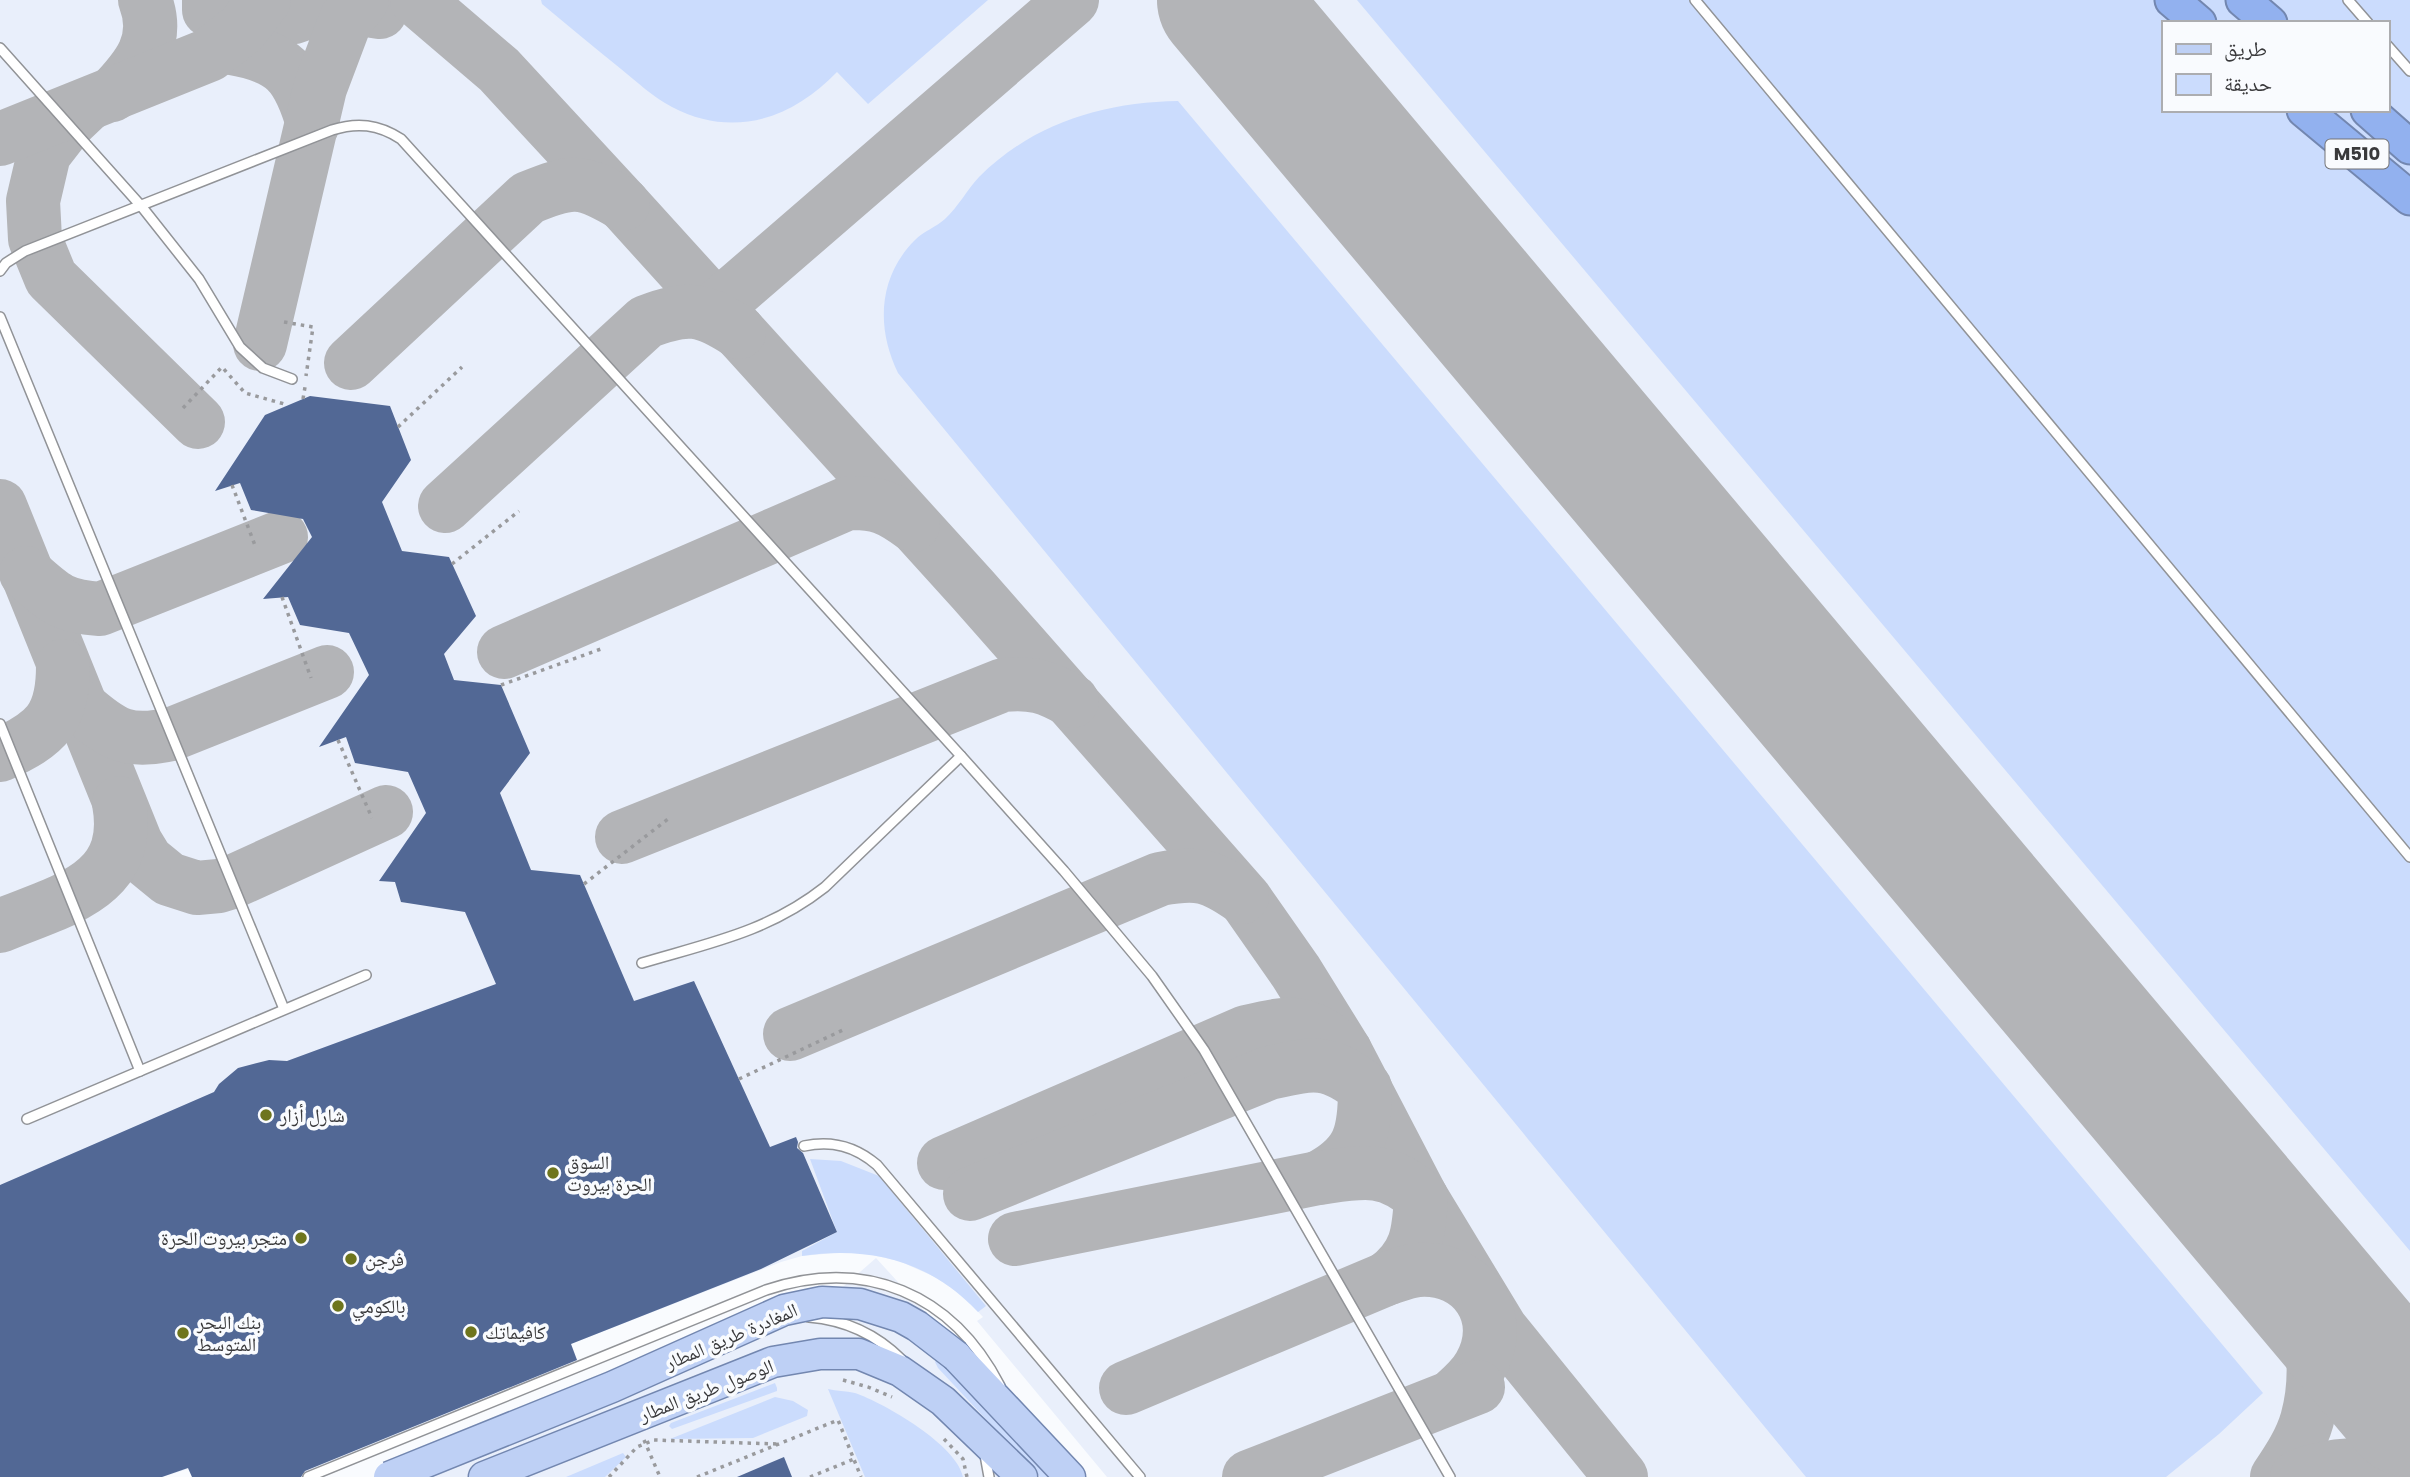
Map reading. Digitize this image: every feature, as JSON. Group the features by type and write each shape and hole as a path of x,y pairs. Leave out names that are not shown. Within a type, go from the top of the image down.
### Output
{"highway":[{"path":"2172,0 2198,21"},
{"path":"2243,0 2268,21"},
{"name":"M510","path":"2307,112 2410,198"},
{"name":"M510","path":"2370,112 2410,147"}],"main road":[{"name":"المغادرة طريق المطار","path":"389,1477 612,1387 784,1310 822,1302 860,1304 901,1317 961,1345 1013,1416 1070,1477"},
{"name":"الوصول طريق المطار","path":"484,1477 773,1362 820,1354 859,1354 900,1371 943,1401 1022,1477"}],"lane":[{"path":"1695,0 2410,857"},
{"path":"2348,0 2366,21"},
{"path":"2389,47 2410,71"},
{"path":"0,48 142,206 199,279 240,347 263,368 292,379"},
{"path":"0,271 15,256 346,125 375,126 401,139 961,756 1123,940 1191,1031 1450,1477"},
{"path":"0,317 284,1009"},
{"path":"0,724 140,1071"},
{"path":"642,962 761,927 805,903 961,756"},
{"path":"27,1119 366,975"},
{"path":"804,1146 830,1143 843,1146 856,1150 877,1165 1140,1477"},
{"path":"308,1477 789,1282 836,1277 878,1282 899,1289 927,1303 961,1345"},
{"path":"382,1477 774,1320 792,1317 831,1319 864,1331 892,1350 943,1401"},
{"path":"975,1430 986,1457 989,1477"}],"path":[{"path":"284,322 313,327 303,398"},
{"path":"183,408 222,367 245,393 288,405"},
{"path":"398,427 462,367"},
{"path":"232,485 256,548"},
{"path":"452,564 519,511"},
{"path":"282,597 311,678"},
{"path":"501,685 601,649"},
{"path":"338,740 372,818"},
{"path":"584,884 668,819"},
{"path":"739,1079 845,1029"},
{"path":"835,1379 868,1387 899,1402"},
{"path":"697,1477 838,1420 861,1477"},
{"path":"936,1431 962,1460 967,1477"},
{"path":"609,1477 637,1447 654,1440 779,1444"},
{"path":"649,1451 660,1477"},
{"path":"810,1477 854,1459"}],"shaded area":[{"path":"0,0 1716,0 2410,825 2410,1477 1107,1477 977,1321 983,1317 963,1296 935,1277 899,1261 845,1252 802,1256 781,1262 571,1344 581,1370 323,1477 192,1477 188,1469 162,1477 0,1477"},
{"path":"876,1258 1076,1477 422,1477 812,1314"}],"green space":[{"path":"541,0 988,0 868,104 837,72 801,102 781,112 760,119 717,122 695,117 665,103 542,4"},
{"path":"1357,0 2410,0 2410,1251"},
{"path":"1178,101 2263,1393 2219,1434 2166,1477 1806,1477 898,373 886,338 884,321 884,304 894,270 915,240 945,219 979,177 1022,142 1071,119 1123,106"},
{"path":"810,1159 841,1161 879,1176 986,1306 978,1312 940,1280 898,1261 851,1253 802,1256 802,1251 837,1232"},
{"path":"937,1358 1050,1477 1040,1477 938,1368 935,1362"},
{"path":"775,1383 777,1391 672,1429 669,1426 671,1423"},
{"path":"828,1389 868,1398 918,1427 948,1452 963,1477 865,1477"},
{"path":"775,1397 793,1401 808,1410 807,1416 753,1438 670,1439"},
{"path":"623,1453 626,1457 605,1477 566,1477"}],"building":[{"path":"310,396 390,406 411,460 382,502 402,551 449,557 476,616 444,654 454,680 501,685 530,753 500,793 531,870 580,875 634,1001 694,981 770,1147 796,1137 797,1148 803,1153 837,1232 761,1269 571,1344 577,1360 305,1471 301,1477 192,1477 188,1468 162,1477 0,1477 0,1185 214,1092 219,1084 238,1068 269,1060 287,1061 496,984 465,912 401,902 395,882 379,881 426,813 408,772 355,763 346,737 319,747 369,675 349,633 300,625 288,597 263,599 312,537 303,519 251,510 240,483 215,491 265,415"},
{"path":"784,1457 792,1477 737,1477"}],"taxiway":[{"path":"112,95 130,75 144,53 150,28 145,0"},
{"path":"209,0 209,10 250,21 294,17 320,8 354,8 380,12"},
{"path":"0,139 209,55 242,29 264,0"},
{"path":"260,344 320,88 346,19 362,0"},
{"path":"417,0 499,70 623,204 973,590 1245,899 1296,972 1345,1051 1421,1197 1501,1329 1621,1477"},
{"path":"717,307 1072,0"},
{"path":"231,48 264,56 286,70 301,92 313,124"},
{"path":"87,105 68,123 44,154 33,201 35,239 51,278 198,422"},
{"path":"351,363 528,198 566,185 576,185 597,190 623,204"},
{"path":"445,506 646,322 673,313 694,312 715,318 739,332"},
{"path":"504,652 848,503 883,507 913,525"},
{"path":"0,506 136,843 147,861 169,879 197,888 232,882 386,812"},
{"path":"26,573 44,589 67,603 100,609 281,537"},
{"path":"0,755 29,740 49,722 60,699 63,666"},
{"path":"81,707 122,735 157,737 172,734 327,672"},
{"path":"622,837 1003,685 1023,684 1039,687 1072,701"},
{"path":"0,926 68,898 104,872 115,854 121,831 119,803"},
{"path":"790,1034 1160,879 1203,877 1242,897"},
{"path":"944,1163 1246,1032 1298,1025 1319,1033 1345,1051"},
{"path":"970,1194 1269,1073 1309,1066 1330,1068 1365,1088 1364,1118 1357,1142 1343,1161 1318,1178"},
{"path":"1015,1239 1318,1178 1372,1173 1396,1180 1421,1197 1414,1243 1404,1262 1386,1279"},
{"path":"2265,1237 2290,1272 2300,1293 2310,1329 2314,1366 2307,1420 2294,1450 2277,1477"},
{"path":"1126,1388 1386,1279 1418,1270 1438,1271 1455,1276 1480,1298 1487,1313 1490,1330 1488,1348 1478,1370 1455,1394"},
{"path":"1249,1477 1478,1387"},
{"path":"2297,1477 2324,1468 2353,1465 2410,1471"}],"runway":[{"path":"1225,0 2410,1409"}],"place":[{"name":"شارل أزار","path":"266,1115"},
{"name":"السوق الحرة بيروت","path":"553,1173"},
{"name":"متجر بيروت الحرة","path":"301,1238"},
{"name":"فرجن","path":"351,1259"},
{"name":"بالكومي","path":"338,1306"},
{"name":"كافيماتك","path":"471,1332"},
{"name":"بنك البحر المتوسط","path":"183,1333"}]}
